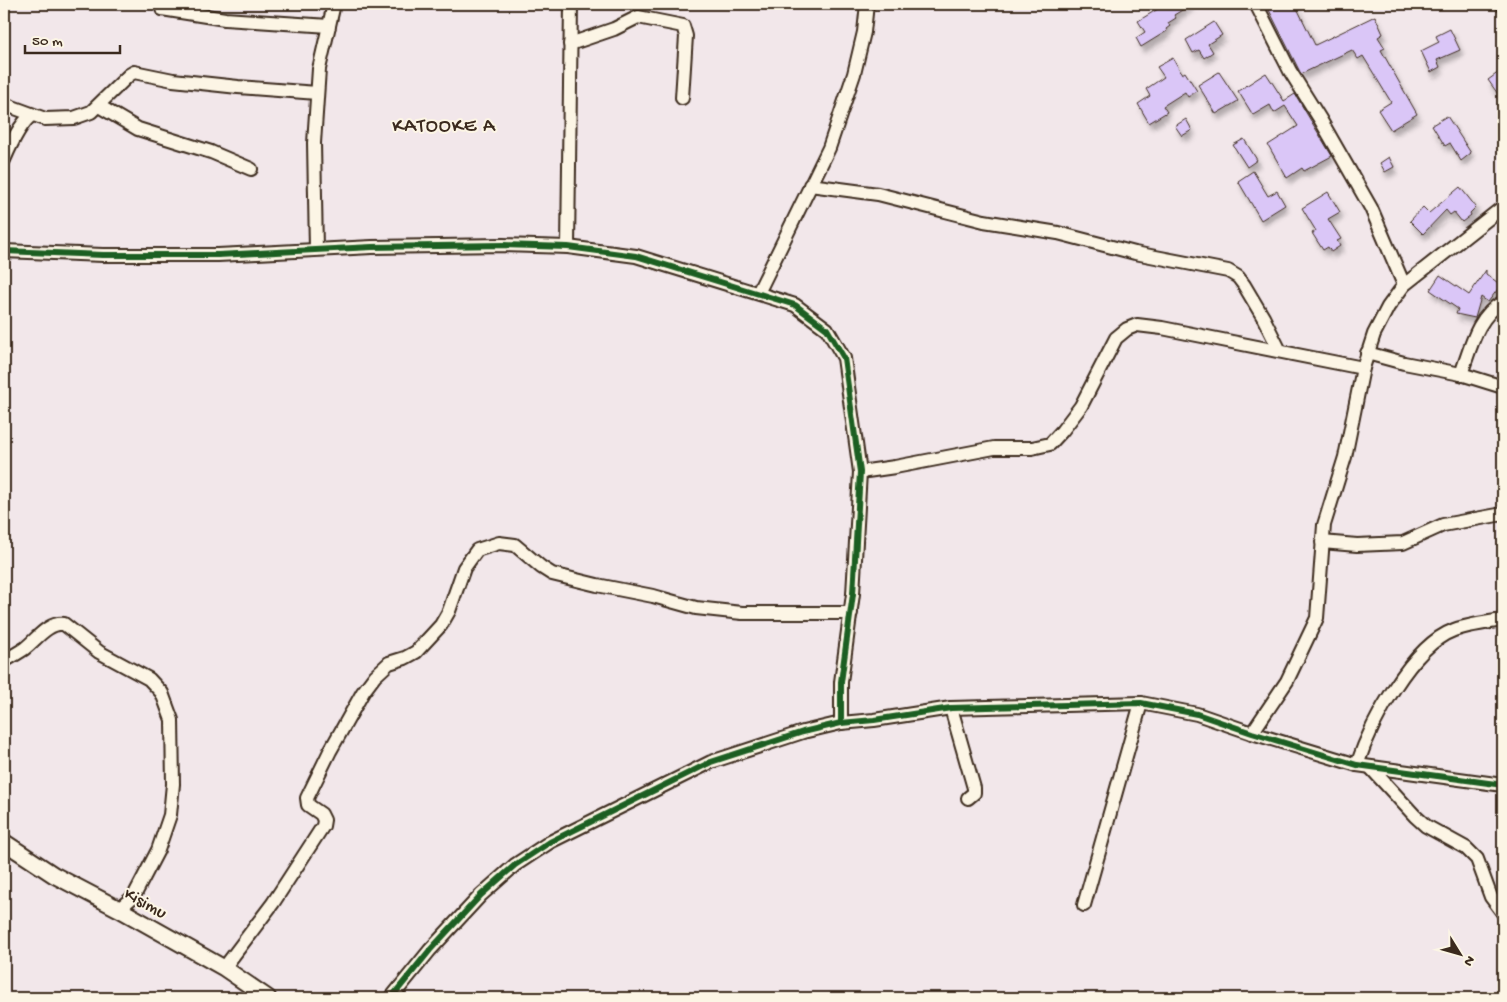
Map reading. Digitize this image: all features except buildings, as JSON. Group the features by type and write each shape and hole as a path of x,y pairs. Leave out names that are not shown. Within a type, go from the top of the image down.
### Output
{"street":[{"path":"316,249 314,142 317,94 319,69 334,4"},
{"path":"568,247 571,4"},
{"path":"758,293 829,148 854,74 864,32 866,4"},
{"path":"1256,4 1290,71 1371,208 1404,285"},
{"path":"162,9 225,19 329,26"},
{"path":"570,44 614,29 638,17 683,26 686,36 682,98"},
{"path":"4,104 45,119 74,118 91,112 99,106 134,72 173,80 317,94"},
{"path":"99,106 138,129 211,152 251,169"},
{"path":"4,160 11,143 27,119 32,115"},
{"path":"810,185 878,194 984,221 1058,233 1135,253 1228,271 1238,277 1244,285 1280,351"},
{"path":"1252,733 1287,681 1317,618 1322,542 1326,516 1345,457 1363,368 1374,334 1388,307 1404,285 1502,210"},
{"path":"4,251 103,255 218,255 316,249 503,245 568,247 636,256 795,305 827,329 844,358 860,472 851,613 841,682 842,723"},
{"path":"1462,374 1479,326 1488,314 1503,302"},
{"path":"860,472 994,448 1032,448 1050,444 1081,406 1116,338 1127,329 1137,325 1363,368"},
{"path":"1367,353 1404,363 1462,374 1503,387"},
{"path":"1322,542 1357,545 1403,544 1443,525 1503,514"},
{"path":"224,968 273,903 323,826 324,820 321,814 308,805 306,798 363,692 375,676 389,664 416,652 441,625 449,611 464,568 477,550 499,543 515,545 552,574 653,596 696,608 742,613 851,613"},
{"path":"1357,765 1362,750 1395,687 1423,651 1454,630 1503,620"},
{"path":"4,661 23,650 48,628 58,623 64,624 99,652 149,679 162,693 172,720 173,784 170,815 158,850 134,896 119,909"},
{"path":"1084,905 1141,703"},
{"path":"391,998 430,950 481,895 515,865 550,842 711,762 803,732 842,723 952,708 1141,703 1197,714 1357,765 1503,785"},
{"path":"952,708 974,788 974,793 968,798"},
{"path":"1370,767 1426,826 1466,848 1477,860 1491,896 1503,913"},
{"name":"Kisimu","path":"4,842 54,875 224,968 268,998"}],"cycle path":[{"path":"4,251 103,255 218,255 372,247 503,245 568,247 636,256 795,305 827,329 844,358 860,472 853,594 841,682 841,723"},
{"path":"391,998 430,950 481,895 515,865 550,842 711,762 803,732 841,723 951,708 1141,703 1197,714 1357,765 1503,785"}],"district":[{"name":"KATOOKE A","path":"444,124"}]}
